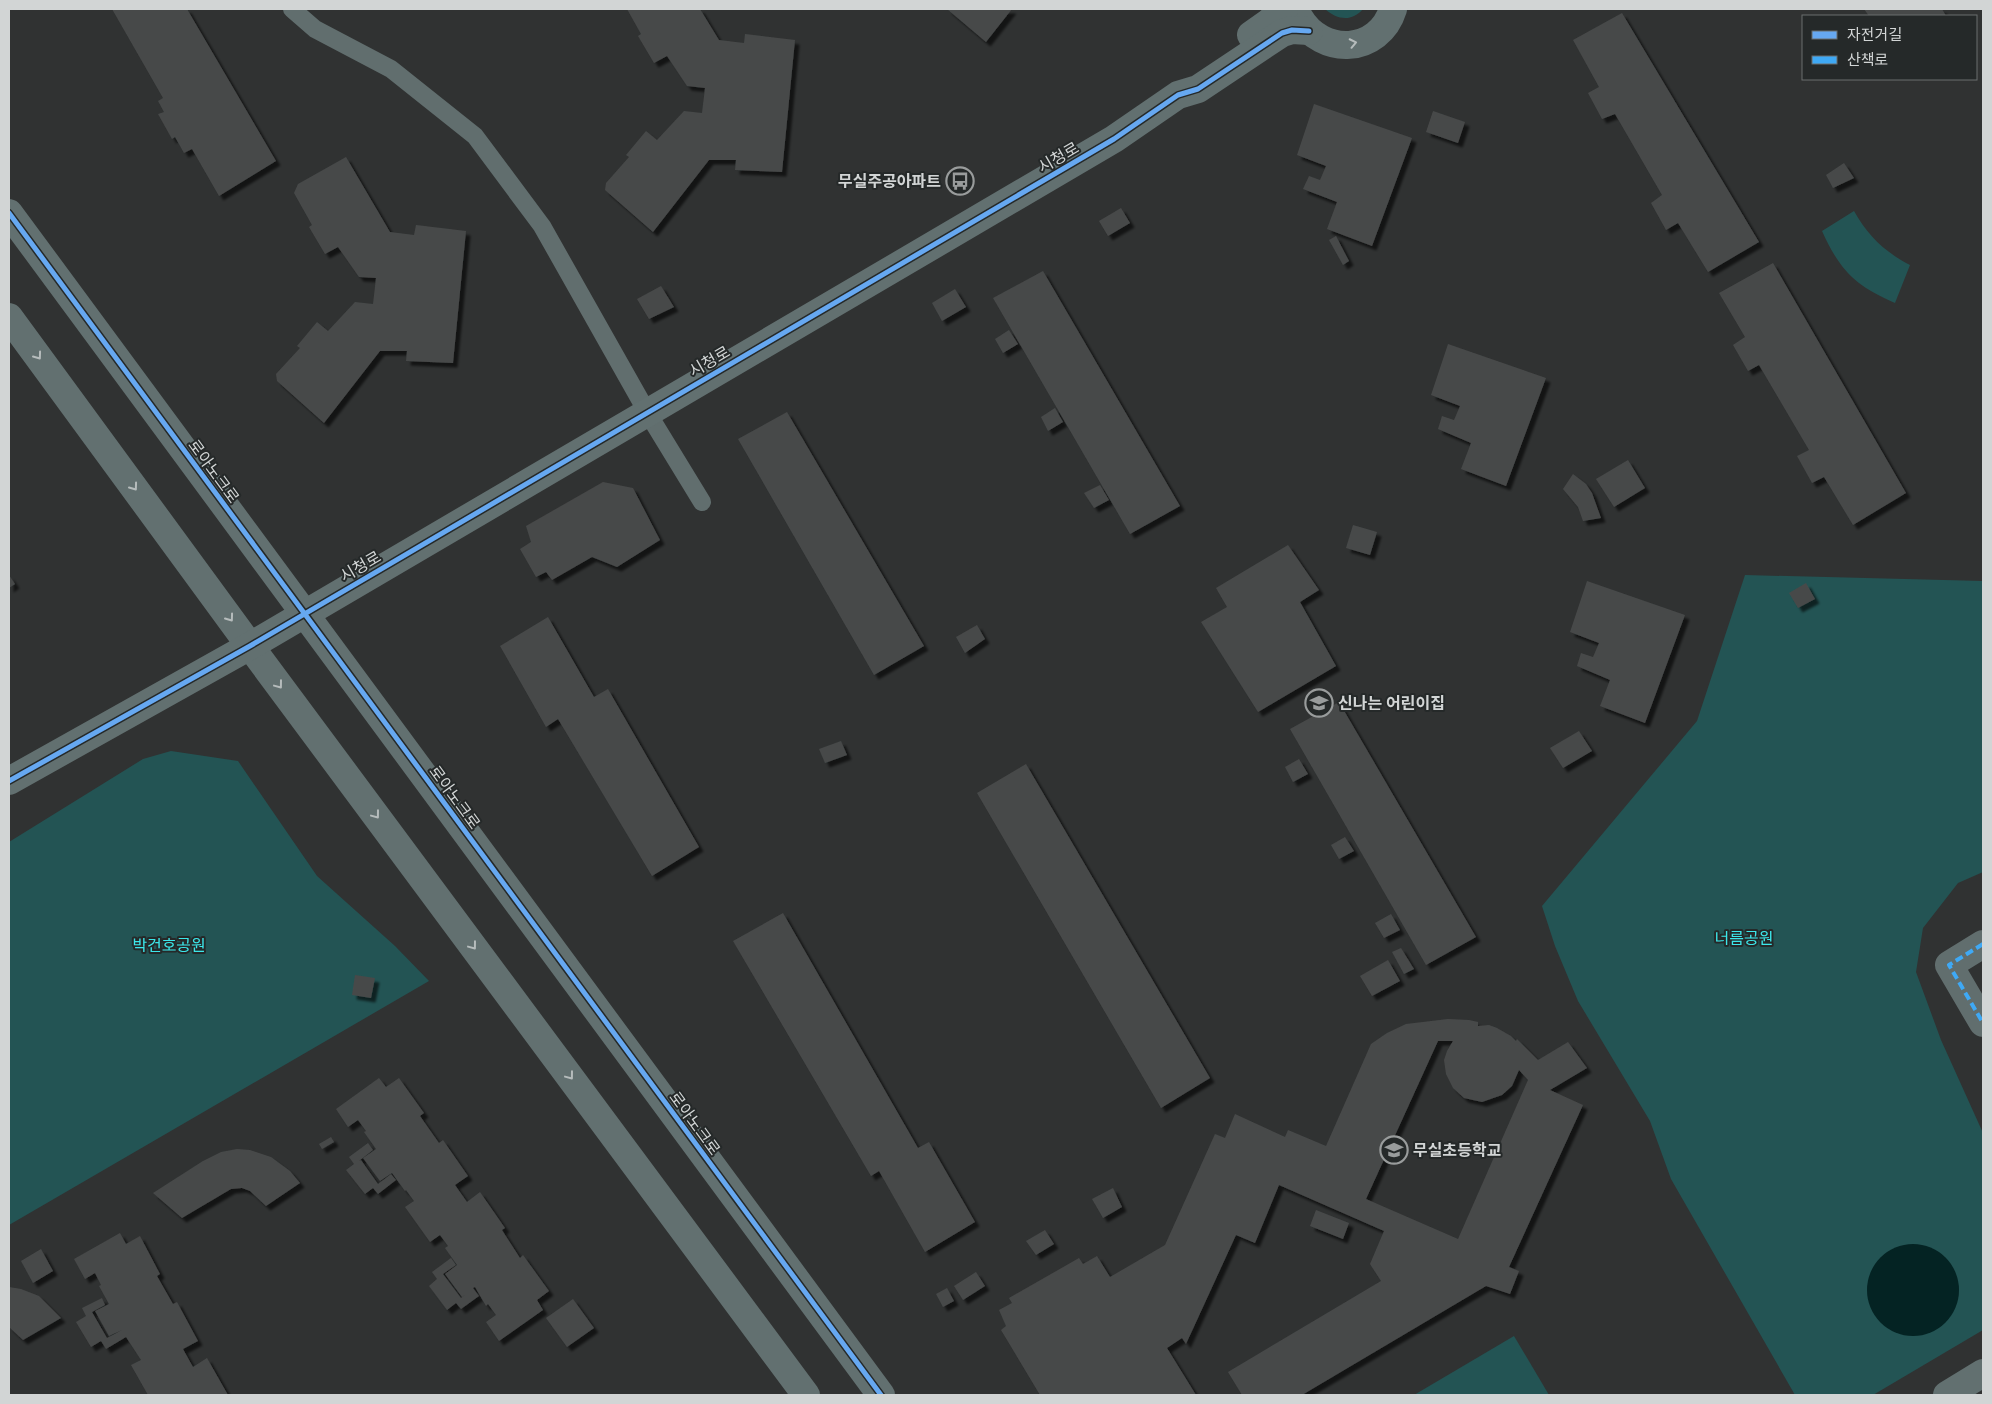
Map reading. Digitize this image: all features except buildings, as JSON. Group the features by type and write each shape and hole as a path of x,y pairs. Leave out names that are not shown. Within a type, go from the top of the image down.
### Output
{"street":[{"path":"1178,95 1190,76 1268,23 1284,9"},
{"path":"1178,95 1198,89 1282,33 1292,30 1302,20 1320,40 1334,45 1347,45 1365,41 1379,31 1390,18 1393,9"},
{"name":"시청로","path":"250,646 1114,139 1178,95"},
{"name":"로아노크로","path":"9,213 881,1395"},
{"path":"9,317 250,646 806,1395"},
{"path":"9,781 250,646"},
{"path":"1983,944 1949,965 1983,1023"},
{"path":"1947,1395 1983,1373"}],"lane":[{"path":"292,9 315,29 391,69 475,136 542,226 647,412 702,502"}],"green space":[{"path":"1325,9 1363,9 1354,16 1344,18 1334,15"},
{"path":"1854,211 1871,236 1893,255 1910,265 1895,303 1881,297 1851,276 1836,257 1822,231"},
{"name":"너름공원","path":"1745,575 1983,581 1983,872 1958,883 1923,928 1916,972 1941,1040 1983,1133 1983,1330 1873,1395 1795,1395 1671,1179 1650,1121 1578,1001 1555,946 1542,906 1697,721"},
{"name":"박건호공원","path":"171,751 238,761 317,876 395,946 429,981 9,1225 9,842 143,759"},
{"path":"1514,1336 1549,1395 1414,1395"}],"shaded area":[{"path":"1904,1244 1922,1244 1939,1251 1952,1264 1959,1281 1959,1299 1952,1316 1939,1329 1922,1336 1904,1336 1887,1329 1874,1316 1867,1299 1867,1281 1874,1264 1887,1251"}],"marked path":[{"path":"1983,944 1949,965 1983,1023"}],"cycle path":[{"path":"9,781 250,646 1114,139 1178,95 1198,89 1282,33 1292,30 1309,31"},
{"path":"9,213 881,1395"}],"place":[{"name":"무실주공아파트","path":"960,181"},
{"name":"신나는 어린이집","path":"1319,703"},
{"name":"무실초등학교","path":"1394,1150"}]}
